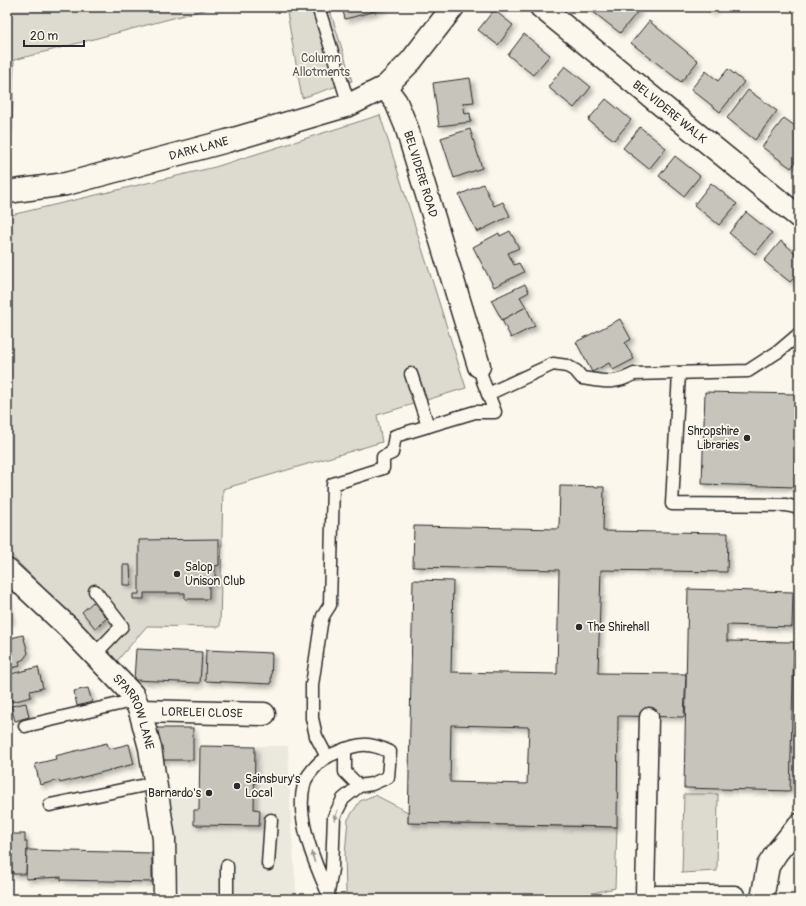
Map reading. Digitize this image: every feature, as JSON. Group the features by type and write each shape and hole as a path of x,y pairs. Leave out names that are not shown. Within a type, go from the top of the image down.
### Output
{"street":[{"path":"385,87 411,61 453,7"},
{"name":"BELVIDERE WALK","path":"541,7 799,217"},
{"name":"DARK LANE","path":"7,192 66,184 227,141 349,105 385,87"},
{"name":"BELVIDERE ROAD","path":"385,87 396,102 406,126 479,366"},
{"name":"SPARROW LANE","path":"7,570 69,628 134,695 150,748 164,839 165,899"},
{"name":"LORELEI CLOSE","path":"138,706 264,714"},
{"path":"649,717 646,895 738,897"},
{"path":"762,899 768,866 777,852 799,825"}],"lane":[{"path":"318,7 349,105"},
{"path":"488,394 553,364 567,366 576,371 582,378 612,382 624,380 634,374 748,371 779,351 799,334"},
{"path":"327,757 316,736 312,718 312,685 321,624 330,605 332,484 383,468 383,456 392,454 395,436 475,412 495,412 479,366"},
{"path":"679,373 672,504 786,506 799,508"},
{"path":"410,374 428,426"},
{"path":"95,591 122,626 95,654"},
{"path":"25,726 138,706"},
{"path":"367,744 381,748 390,752 388,777 372,784 359,786 343,798 334,817 332,869 328,896 314,862 306,831 302,807 304,784 316,765 327,757 345,749 367,744"},
{"path":"345,749 345,772 359,786"},
{"path":"50,805 155,783"},
{"path":"268,864 271,820"},
{"path":"227,866 227,899"}],"shaded area":[{"path":"200,746 288,746 291,826 297,899 182,899 168,841 163,790 199,790"}],"green space":[{"path":"7,7 215,7 14,60 12,133 7,134"},
{"name":"Column Allotments","path":"286,7 329,7 352,81 302,98"},
{"path":"380,115 466,388 377,415 382,442 223,489 220,627 147,626 116,662 7,551 7,216 215,167"},
{"path":"684,794 718,794 717,871 682,873"},
{"path":"375,795 408,812 408,823 617,827 615,888 589,894 545,898 353,899 346,893 345,854 348,819 360,801"}],"building":[{"path":"342,7 383,7 383,9 345,19"},
{"path":"587,7 635,7 639,10 620,33"},
{"path":"709,7 715,8 710,12 707,9"},
{"path":"494,10 513,25 498,45 478,30"},
{"path":"649,21 698,61 681,82 631,43"},
{"path":"524,34 550,55 533,75 508,55"},
{"path":"565,66 591,87 574,108 548,87"},
{"path":"728,69 744,82 720,112 691,89 706,71 718,81"},
{"path":"470,78 474,102 463,103 465,114 470,113 471,122 439,126 433,83"},
{"path":"748,90 777,111 755,140 727,118"},
{"path":"606,99 631,120 614,140 588,120"},
{"path":"784,118 799,129 799,158 791,168 762,147"},
{"path":"640,127 666,148 649,169 623,148"},
{"path":"470,129 482,168 454,178 441,138"},
{"path":"675,156 700,176 684,196 659,176"},
{"path":"711,183 737,204 719,225 694,205"},
{"path":"483,184 494,206 503,202 510,216 477,232 459,195"},
{"path":"746,212 772,233 755,254 729,233"},
{"path":"510,231 519,248 508,253 514,265 519,263 524,272 494,287 473,247 499,233 500,236"},
{"path":"781,241 799,256 799,272 790,282 764,261"},
{"path":"525,284 529,292 520,297 526,307 502,320 491,300"},
{"path":"526,307 535,326 511,338 502,320"},
{"path":"620,319 631,339 625,343 634,359 613,370 609,363 592,372 576,342"},
{"path":"705,392 797,394 795,487 702,484"},
{"name":"The Shirehall","path":"560,486 604,487 603,531 728,533 727,572 601,570 598,673 686,674 684,717 618,716 617,827 408,823 413,580 453,581 451,672 557,674 559,570 413,567 414,526 559,529","holes":["451,725 529,727 527,784 450,782"]},
{"name":"Salop Unison Club","path":"219,539 219,565 215,566 215,583 209,583 209,599 185,599 185,593 144,593 144,599 133,599 133,594 139,594 139,540"},
{"path":"123,565 130,565 131,585 123,585"},
{"path":"688,589 793,592 792,627 727,625 727,641 794,642 790,791 684,788"},
{"path":"7,598 11,621 7,622"},
{"path":"93,602 107,618 95,628 82,612"},
{"path":"23,635 28,653 23,660 19,661 20,666 7,669 7,639"},
{"path":"136,649 202,652 200,683 134,680"},
{"path":"206,650 272,653 271,684 205,681"},
{"path":"38,667 43,688 30,691 31,697 12,702 11,697 7,698 7,675"},
{"path":"88,688 92,702 77,706 74,691"},
{"path":"26,703 29,717 15,721 11,706"},
{"path":"156,728 193,728 193,760 156,760"},
{"path":"107,743 109,749 129,744 134,764 60,783 59,780 40,785 35,764 56,759 55,756"},
{"path":"200,746 255,747 254,809 260,810 259,826 194,825 194,810 199,810"},
{"path":"7,834 25,834 25,842 27,842 26,874 13,874 13,872 7,872"},
{"path":"27,850 152,853 152,882 61,880 61,877 26,879"}],"place":[{"name":"Shropshire Libraries","path":"747,438"},
{"name":"Salop Unison Club","path":"177,574"},
{"name":"The Shirehall","path":"579,627"},
{"name":"Sainsbury's Local","path":"237,786"},
{"name":"Barnardo's","path":"209,793"}]}
